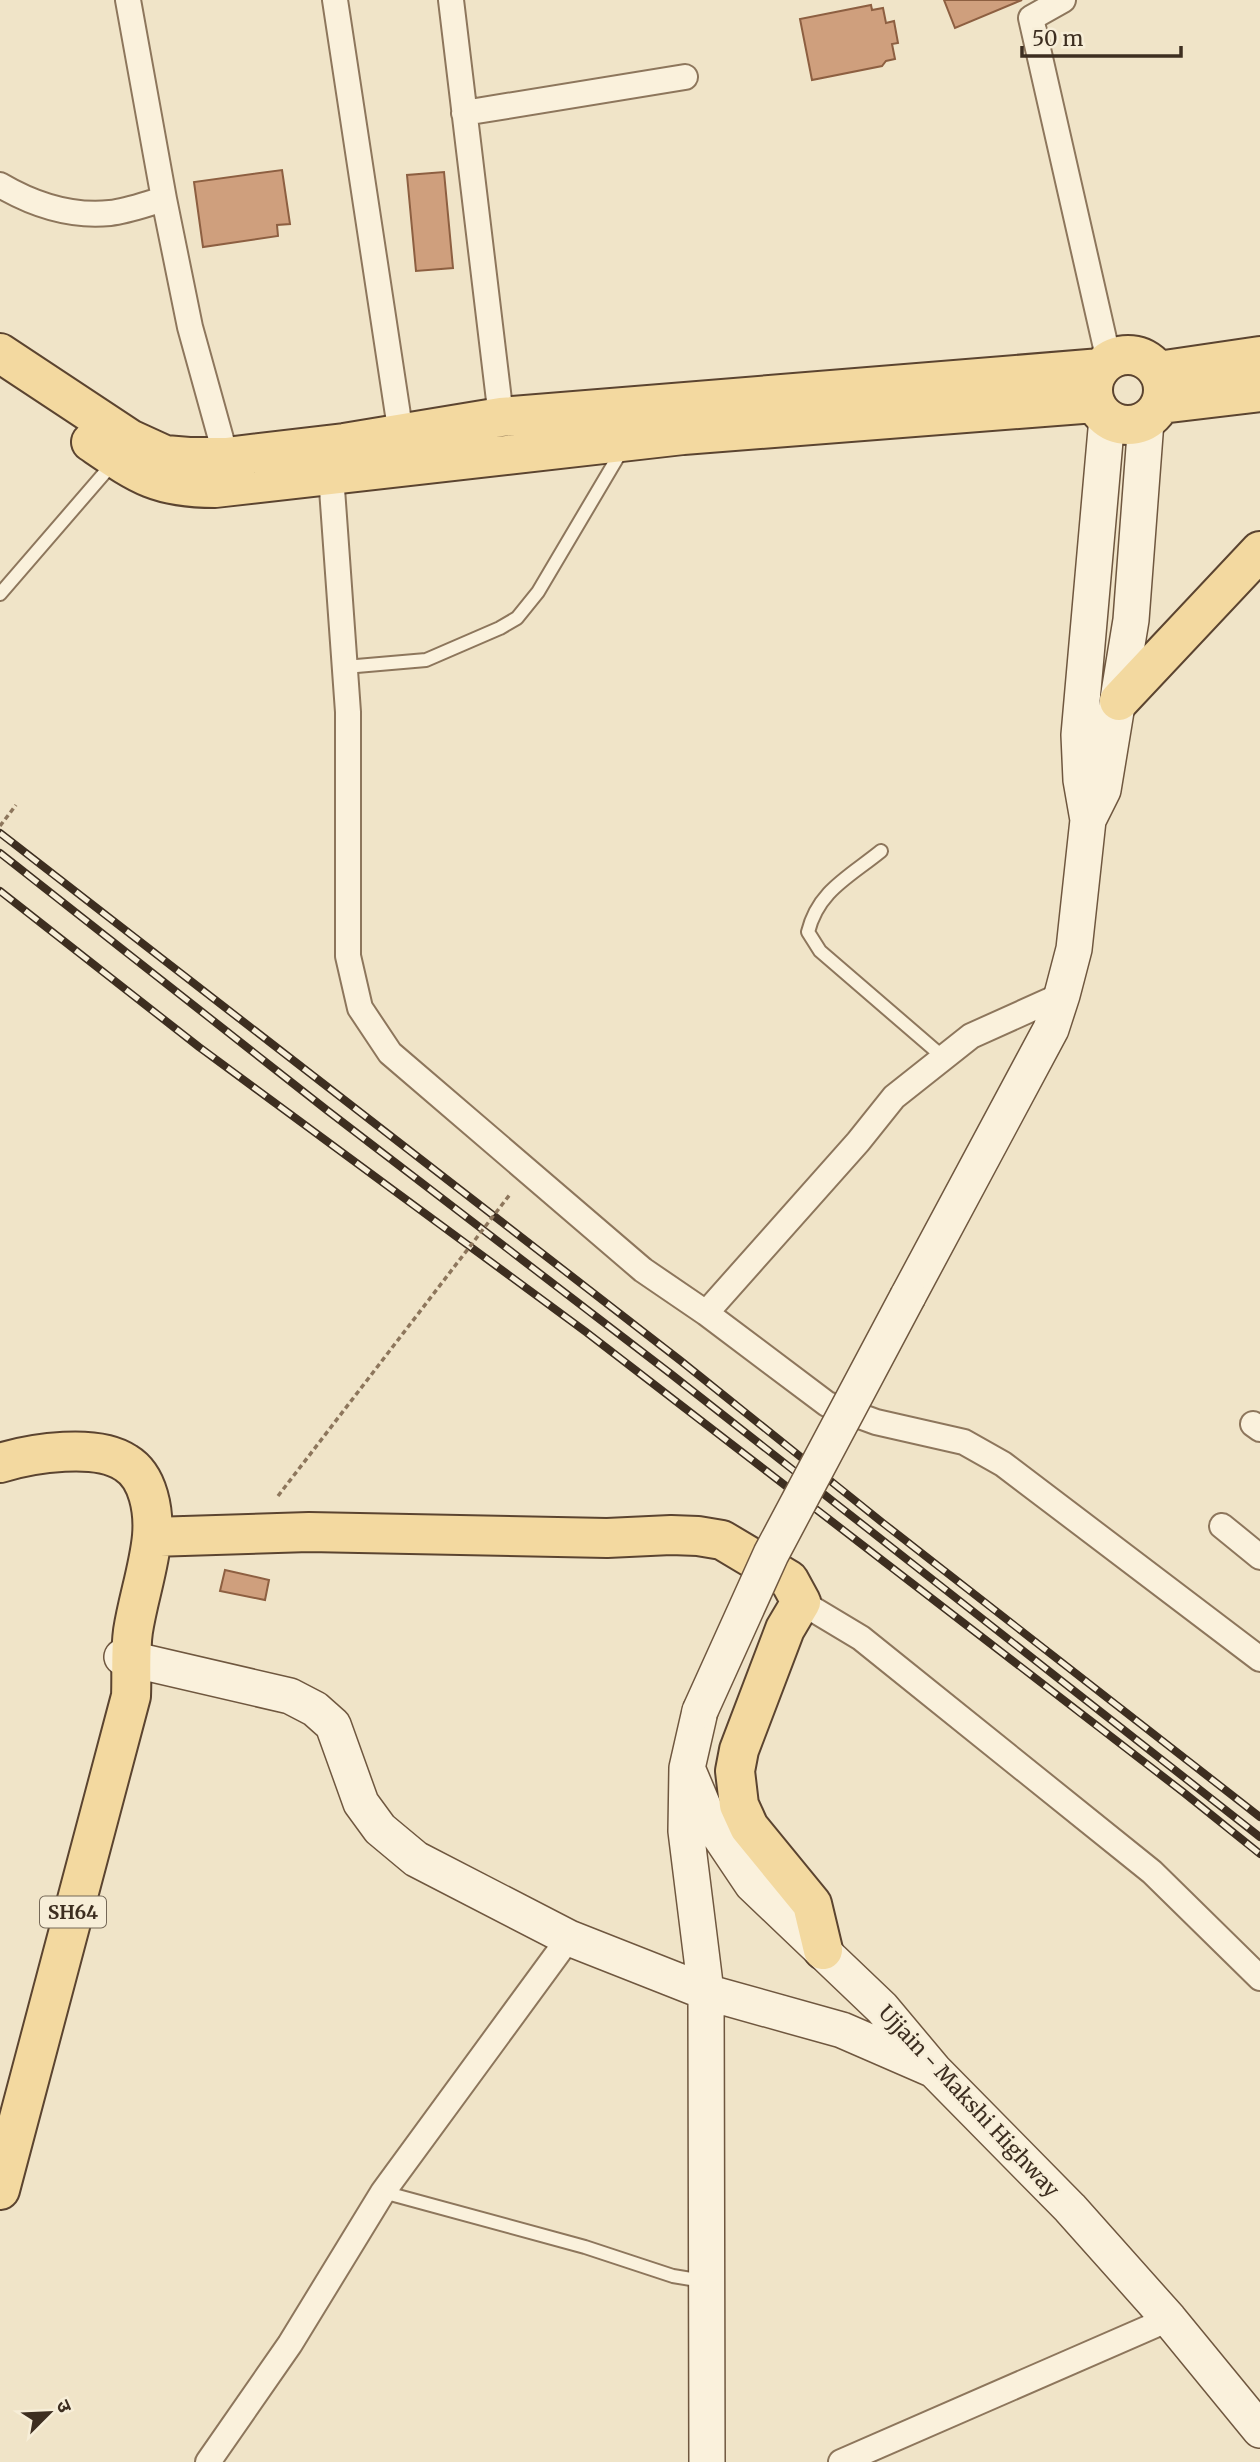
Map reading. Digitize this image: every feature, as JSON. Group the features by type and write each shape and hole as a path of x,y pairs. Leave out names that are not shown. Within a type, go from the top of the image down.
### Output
{"main road":[{"path":"0,353 123,449 150,480 191,488 215,488 331,475 501,417 1103,387"},
{"path":"707,2462 706,1992 686,1831 687,1768 700,1711 771,1554 1051,1028 1062,995 1074,949 1088,820 1081,780 1079,734 1103,387 1119,356 1141,357 1155,399 1131,620 1103,790 1088,820"},
{"path":"1103,387 1122,425 1135,425 1155,399 1260,356"},
{"path":"0,383 123,449 165,455 226,457 627,441 1103,387"},
{"path":"1155,399 1260,392"},
{"path":"1119,701 1260,551"},
{"name":"SH64","path":"0,1463 69,1451 103,1454 127,1463 141,1479 149,1498 152,1537 129,1649 131,1696 0,2190"},
{"path":"152,1537 309,1532 607,1538 671,1535 722,1540 741,1549 789,1580 801,1602 785,1629 739,1750 735,1771 739,1805 748,1827 812,1904 823,1950"},
{"path":"129,1649 290,1696 315,1709 333,1726 361,1803 380,1829 416,1859 569,1938 706,1992 842,2030 934,2070"},
{"name":"SH64","path":"0,2102 110,1680 129,1649"},
{"name":"Ujjain - Makshi Highway","path":"687,1768 709,1820 752,1884 882,2008 934,2070 1070,2208 1169,2319 1260,2431"}],"street":[{"path":"128,0 190,327 226,457"},
{"path":"335,0 403,450"},
{"path":"451,0 501,417"},
{"path":"1063,0 1026,9 1103,387"},
{"path":"464,113 685,77"},
{"path":"0,185 25,199 71,213 111,213 164,199"},
{"path":"331,475 348,712 348,956 360,1008 390,1054 643,1270 706,1313 827,1404 876,1422 964,1442 1003,1464 1260,1659"},
{"path":"706,1313 858,1142 894,1097 971,1036 1062,995"},
{"path":"1222,1526 1260,1557"},
{"path":"801,1602 861,1638 1152,1872 1260,1978"},
{"path":"208,2462 290,2344 383,2192 569,1938"},
{"path":"841,2462 1169,2319"}],"lane":[{"path":"345,667 426,660 517,618 538,592 627,441"},
{"path":"0,594 123,449"},
{"path":"881,851 822,898 813,914 808,932 820,951 943,1057"},
{"path":"383,2192 584,2247 673,2276 706,2281"}],"path":[{"path":"0,826 16,806"},
{"path":"278,1496 511,1193"}],"building":[{"path":"944,0 1022,0 955,28"},
{"path":"871,5 872,10 883,8 886,23 894,21 898,43 892,44 895,59 886,61 882,66 812,80 800,19"},
{"path":"282,170 290,224 277,225 278,236 203,247 194,182"},
{"path":"444,172 453,268 416,271 407,175"},
{"path":"225,1570 269,1580 265,1600 220,1591"}],"railway":[{"path":"0,833 681,1361 883,1523 1260,1817"},
{"path":"0,853 328,1111 671,1374 1260,1837"},
{"path":"0,891 199,1047 586,1332 1260,1854"}]}
